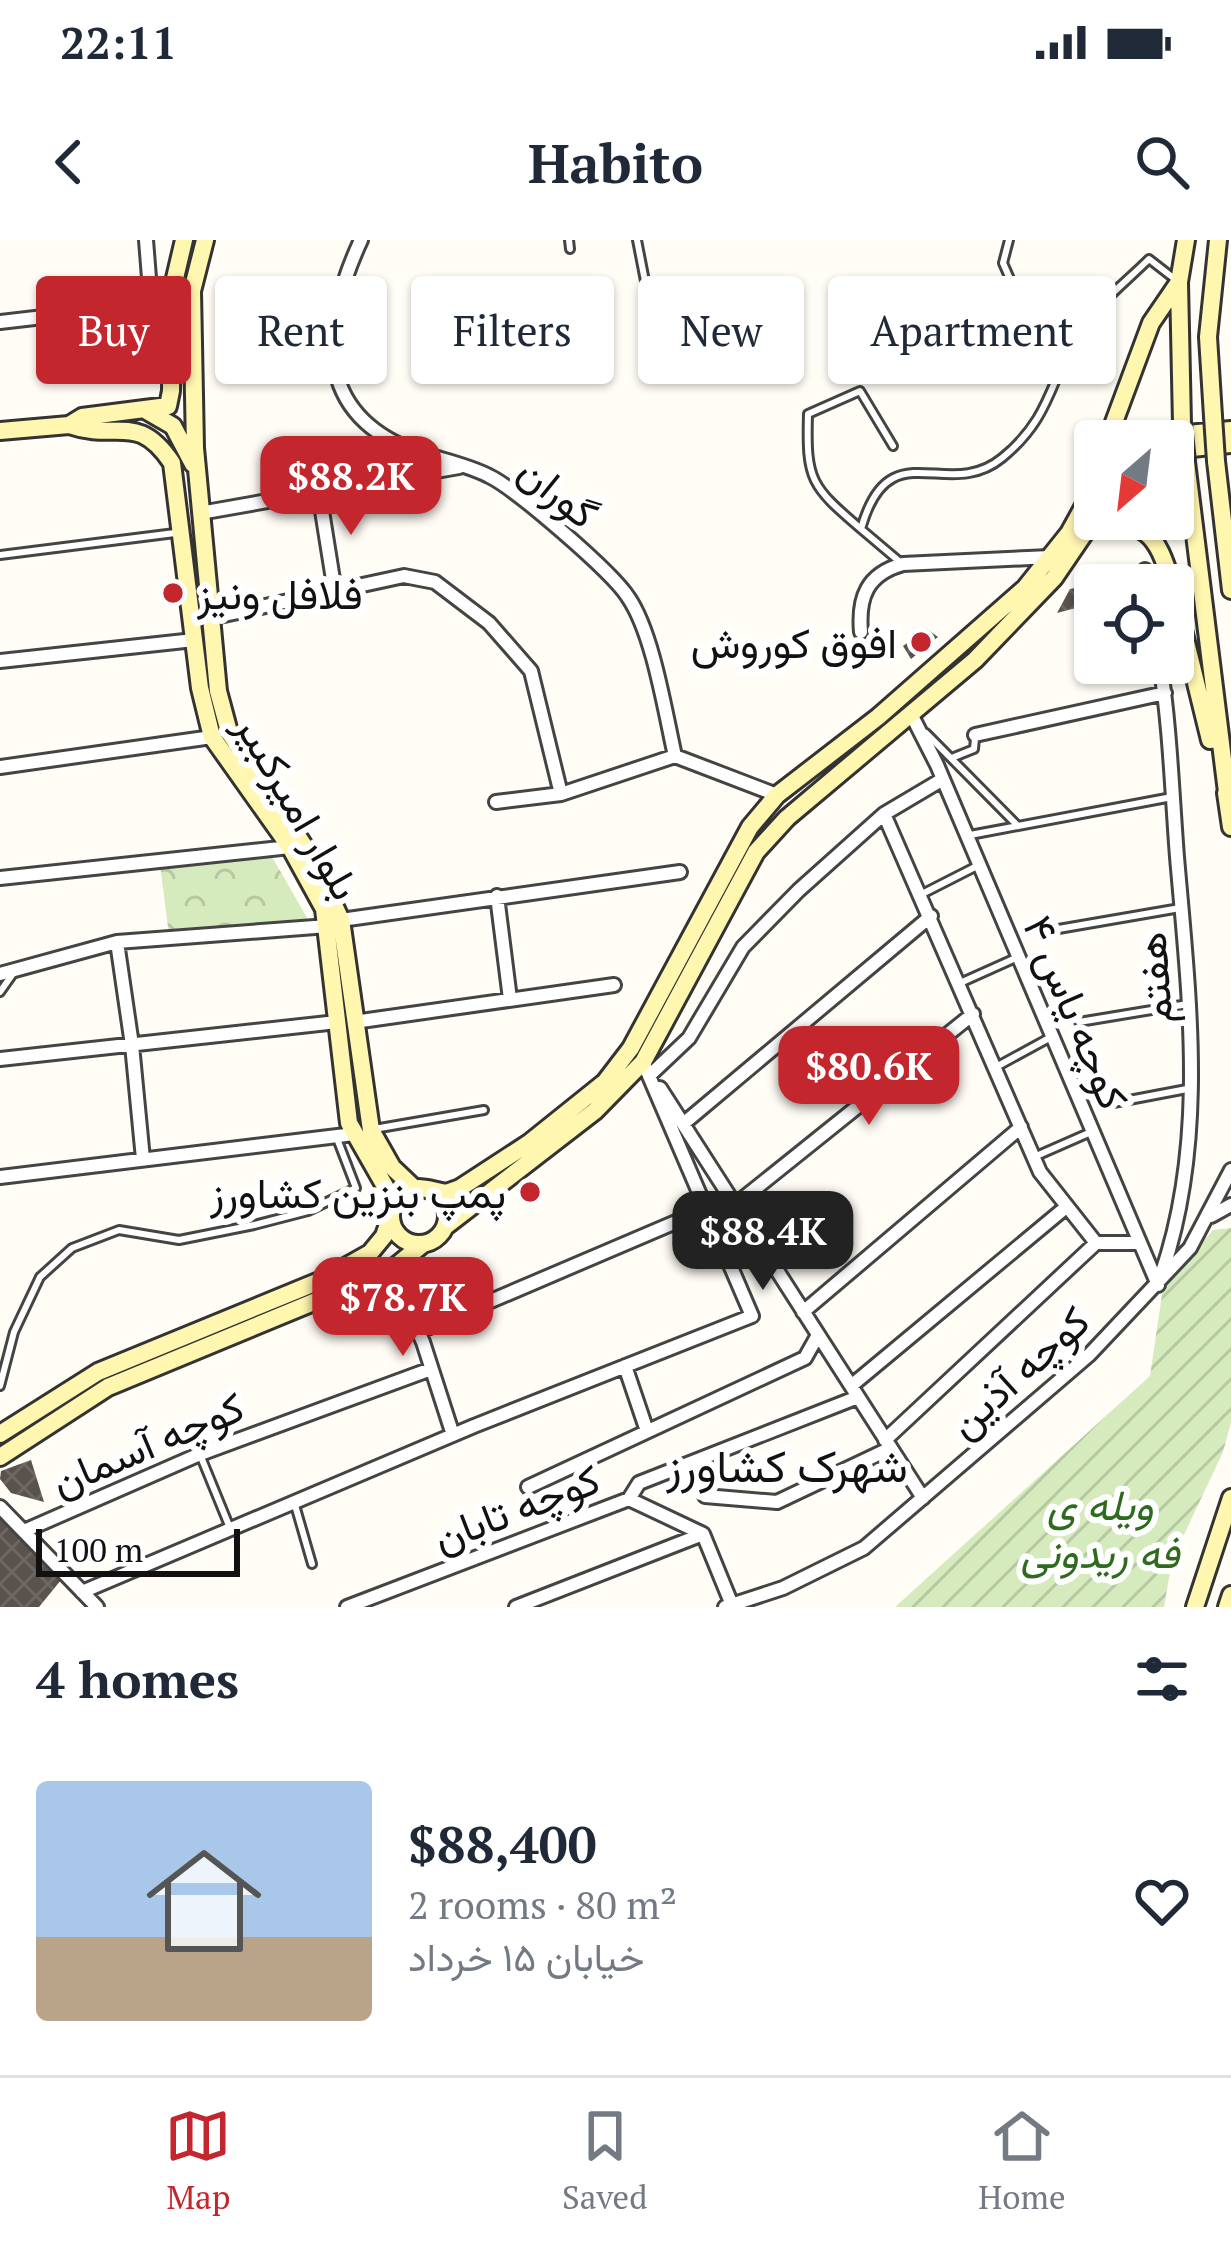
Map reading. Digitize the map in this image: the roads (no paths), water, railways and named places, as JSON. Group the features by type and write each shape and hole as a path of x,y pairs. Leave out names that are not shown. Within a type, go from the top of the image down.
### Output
{"street":[{"path":"146,240 149,276"},
{"path":"177,276 184,240"},
{"name":"بلوار امیرکبیر","path":"206,240 192,291 196,470 220,735 314,861 334,923 346,1022 347,1111 393,1209"},
{"name":"گوران","path":"361,240 331,330 339,387 365,423 400,445 491,476 563,533 628,597 651,655 675,756"},
{"path":"1182,420 1179,283 1186,240"},
{"path":"1218,240 1208,337 1231,590"},
{"path":"1116,420 1151,322 1179,283"},
{"path":"0,322 36,317"},
{"path":"0,431 69,425 82,417 168,406 171,384"},
{"path":"147,411 173,426 196,470"},
{"name":"بلوار امیرکبیر","path":"69,425 86,431 138,430 158,442 172,463 194,640 220,735 334,923"},
{"path":"1194,433 1231,430"},
{"path":"1194,453 1231,444"},
{"path":"200,513 462,466"},
{"path":"319,492 335,592"},
{"path":"82,1592 453,1435 752,1316 642,1062 740,843 777,795 958,649 1025,588 1074,523"},
{"path":"0,1457 107,1387 391,1270 595,1111 642,1062 756,853 793,812 915,720 1054,578 1081,540"},
{"path":"1192,540 1231,827"},
{"path":"862,632 859,608 864,591 886,569 903,564 1050,557"},
{"path":"210,618 404,576 435,582 489,623 531,671 561,794"},
{"path":"0,661 194,640"},
{"path":"1194,671 1228,800"},
{"name":"هفتم","path":"1157,1285 1173,1241 1185,1183 1193,1088 1164,684"},
{"path":"975,735 1165,693"},
{"name":"کوچه یاس ۴","path":"915,720 1157,1285"},
{"path":"0,767 220,735"},
{"path":"496,802 561,794 675,756 777,795 793,812"},
{"path":"0,1434 98,1372 322,1280 370,1253 384,1236 393,1209 420,1189 446,1193 460,1188 529,1143 604,1082 689,1038 743,947 884,814 943,779"},
{"path":"884,814 1034,1157 1065,1208 1096,1244"},
{"path":"0,878 290,847"},
{"path":"7,973 117,942 334,923 680,872"},
{"path":"496,896 510,999"},
{"path":"683,1124 931,916"},
{"path":"117,942 143,1159"},
{"path":"0,1059 346,1022 614,985"},
{"path":"735,1205 973,1014"},
{"path":"642,1062 923,1498"},
{"path":"803,1312 1022,1127"},
{"path":"0,1177 354,1133"},
{"name":"بلوار امیرکبیر","path":"354,1133 420,1189"},
{"path":"1206,1221 1231,1169"},
{"path":"420,1189 445,1204 446,1226"},
{"path":"1206,1221 1231,1205"},
{"path":"629,1499 639,1483 855,1392 1065,1208"},
{"path":"393,1209 401,1237 424,1244"},
{"path":"418,1332 704,1210"},
{"name":"کوچه آذین","path":"728,1606 783,1588 864,1548 1089,1355 1190,1248 1206,1221"},
{"path":"705,1496 777,1502 888,1444 1096,1244 1136,1243"},
{"path":"391,1270 453,1435"},
{"path":"528,1487 805,1358 818,1334"},
{"path":"625,1366 647,1431"},
{"name":"کوچه آسمان","path":"24,1531 200,1454 431,1369"},
{"path":"1195,1607 1231,1498"},
{"name":"کوچه تابان","path":"347,1607 629,1499 703,1534"},
{"path":"0,1507 97,1607"},
{"path":"516,1607 703,1534 728,1606"},
{"path":"1227,1607 1231,1595"}],"lane":[{"path":"637,240 644,276"},
{"path":"1009,240 1003,263 1009,276"},
{"path":"1116,292 1149,259 1179,283"},
{"path":"861,529 871,496 897,474 982,471 1001,459 1040,420 1056,384"},
{"path":"893,446 860,391 808,414 807,462 824,497 903,564"},
{"path":"0,555 181,532"},
{"path":"915,720 1019,828"},
{"path":"954,758 974,749 975,735"},
{"path":"966,836 1172,797"},
{"path":"922,894 979,866"},
{"path":"1041,932 1182,908"},
{"path":"960,983 1018,957"},
{"path":"0,992 7,973"},
{"path":"1079,1022 1188,1004"},
{"path":"996,1067 1052,1036"},
{"path":"1108,1104 1193,1088"},
{"path":"0,1386 14,1332 40,1277 72,1248 119,1230 179,1240 308,1211 356,1188 354,1133 484,1110"},
{"path":"1034,1157 1092,1131"},
{"path":"200,1454 230,1529"},
{"path":"294,1501 313,1564"}],"place":[{"name":"فلافل ونیز","path":"173,593"},
{"name":"افوق کوروش","path":"921,642"},
{"name":"پمپ بنزین کشاورز","path":"530,1192"}],"district":[{"name":"شهرک کشاورز","path":"787,1465"}],"park label":[{"name":"ویله ی فه ریدونی","path":"1100,1528"}]}
